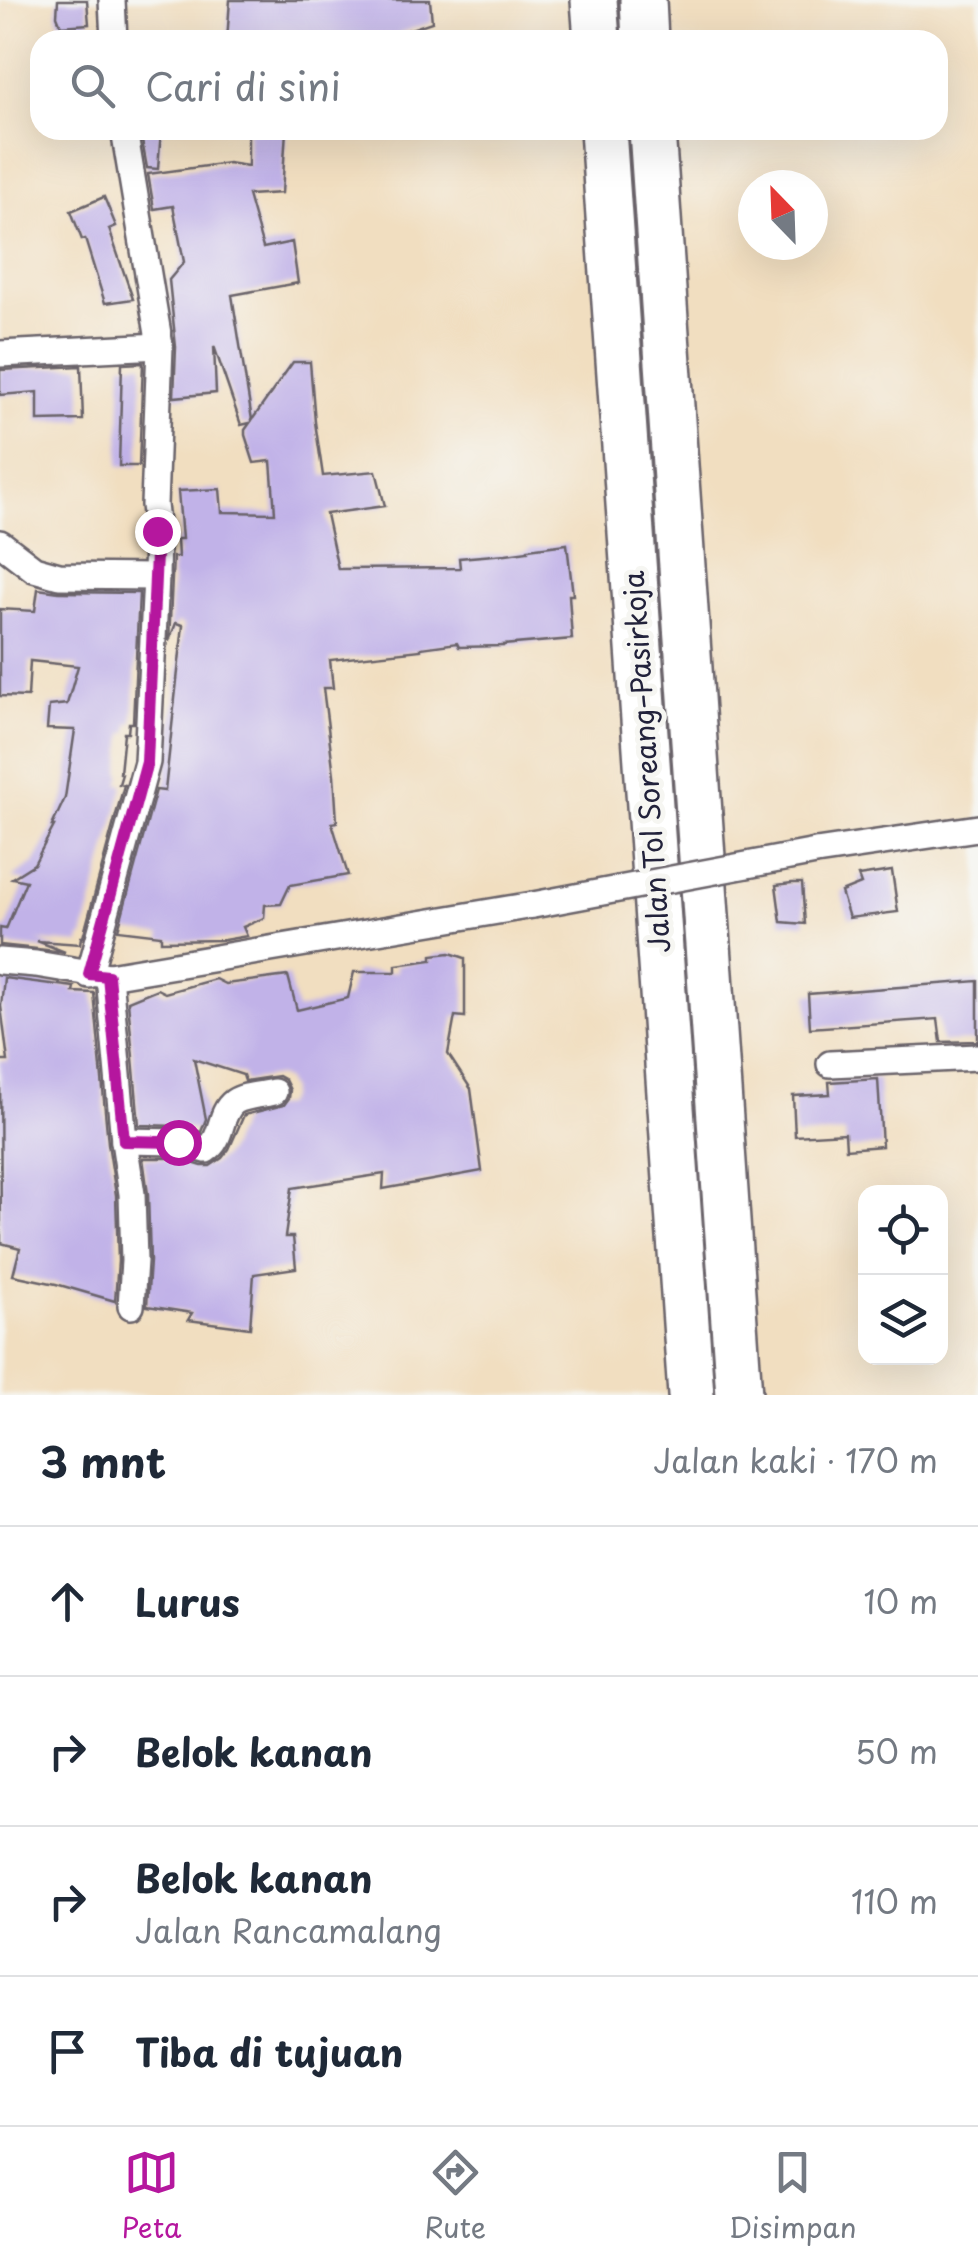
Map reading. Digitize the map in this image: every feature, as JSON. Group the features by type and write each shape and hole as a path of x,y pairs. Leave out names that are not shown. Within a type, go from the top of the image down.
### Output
{"highway":[{"path":"594,0 596,30"},
{"path":"642,0 645,30"},
{"name":"Jalan Tol Soreang–Pasirkoja","path":"604,140 691,1395"},
{"name":"Jalan Tol Soreang–Pasirkoja","path":"653,140 739,1395"}],"street":[{"path":"112,0 114,30"},
{"path":"126,140 160,346 154,504 156,577 147,762 99,975 132,1194 131,1306"},
{"path":"0,354 160,346"},
{"path":"0,543 34,569 59,576 156,577"},
{"path":"0,962 99,975 533,905 816,852 978,828"},
{"path":"830,1064 978,1056"},
{"path":"124,1141 178,1142 206,1150 217,1141 230,1106 238,1099 274,1092"}],"building":[{"path":"58,0 87,0 89,24 61,26"},
{"path":"230,0 430,0 432,22 408,30 228,30"},
{"path":"142,140 160,140 158,169 147,168"},
{"path":"248,140 285,140 282,193 248,195 263,248 292,242 298,283 232,295 252,420 293,362 310,362 323,476 376,471 385,506 326,514 338,569 460,568 459,558 567,544 573,595 569,595 572,639 503,646 459,647 457,643 330,660 333,688 323,688 334,775 337,822 332,823 348,875 290,885 281,904 265,905 264,918 243,927 247,936 161,941 161,935 118,930 156,790 165,791 183,625 176,623 169,641 173,557 178,557 177,539 182,539 178,491 220,489 222,512 275,513 271,461 254,463 245,435 250,423 241,425 214,346 216,393 174,397 176,347 169,280 184,262 173,206 154,209 148,174 228,163 248,166"},
{"path":"104,197 116,226 109,229 133,299 105,303 85,239 82,240 71,211"},
{"path":"143,363 139,466 119,466 122,364"},
{"path":"81,366 83,420 38,421 38,392 0,395 0,370"},
{"path":"38,589 139,593 133,723 124,733 119,784 124,785 83,937 80,944 37,941 65,952 0,945 0,928 6,929 26,881 12,878 34,864 65,798 75,730 47,729 49,706 67,704 78,666 30,661 28,697 0,696 0,609 35,611"},
{"path":"892,871 898,912 849,918 841,892 861,884 858,876"},
{"path":"802,883 805,924 781,922 776,885"},
{"path":"450,953 465,958 465,1017 455,1016 448,1054 471,1089 482,1171 383,1189 384,1174 292,1188 285,1237 293,1237 296,1268 254,1274 250,1328 188,1320 192,1313 147,1306 150,1261 143,1158 176,1158 210,1166 229,1149 244,1115 284,1105 290,1090 278,1076 245,1081 243,1075 194,1059 206,1119 201,1132 179,1126 139,1125 128,1001 157,989 165,993 215,979 225,984 288,976 297,1010 348,998 354,972 396,972 396,965"},
{"path":"4,978 94,993 116,1195 115,1301 13,1275 20,1248 1,1243 0,1061 8,1061 1,1006"},
{"path":"978,981 978,1041 941,1042 938,1019 810,1028 808,994"},
{"path":"878,1079 882,1146 846,1149 845,1133 795,1136 793,1096 830,1094 829,1082"}],"route":[{"path":"157,531 147,762 89,974 108,976 124,1141 178,1142"}]}
